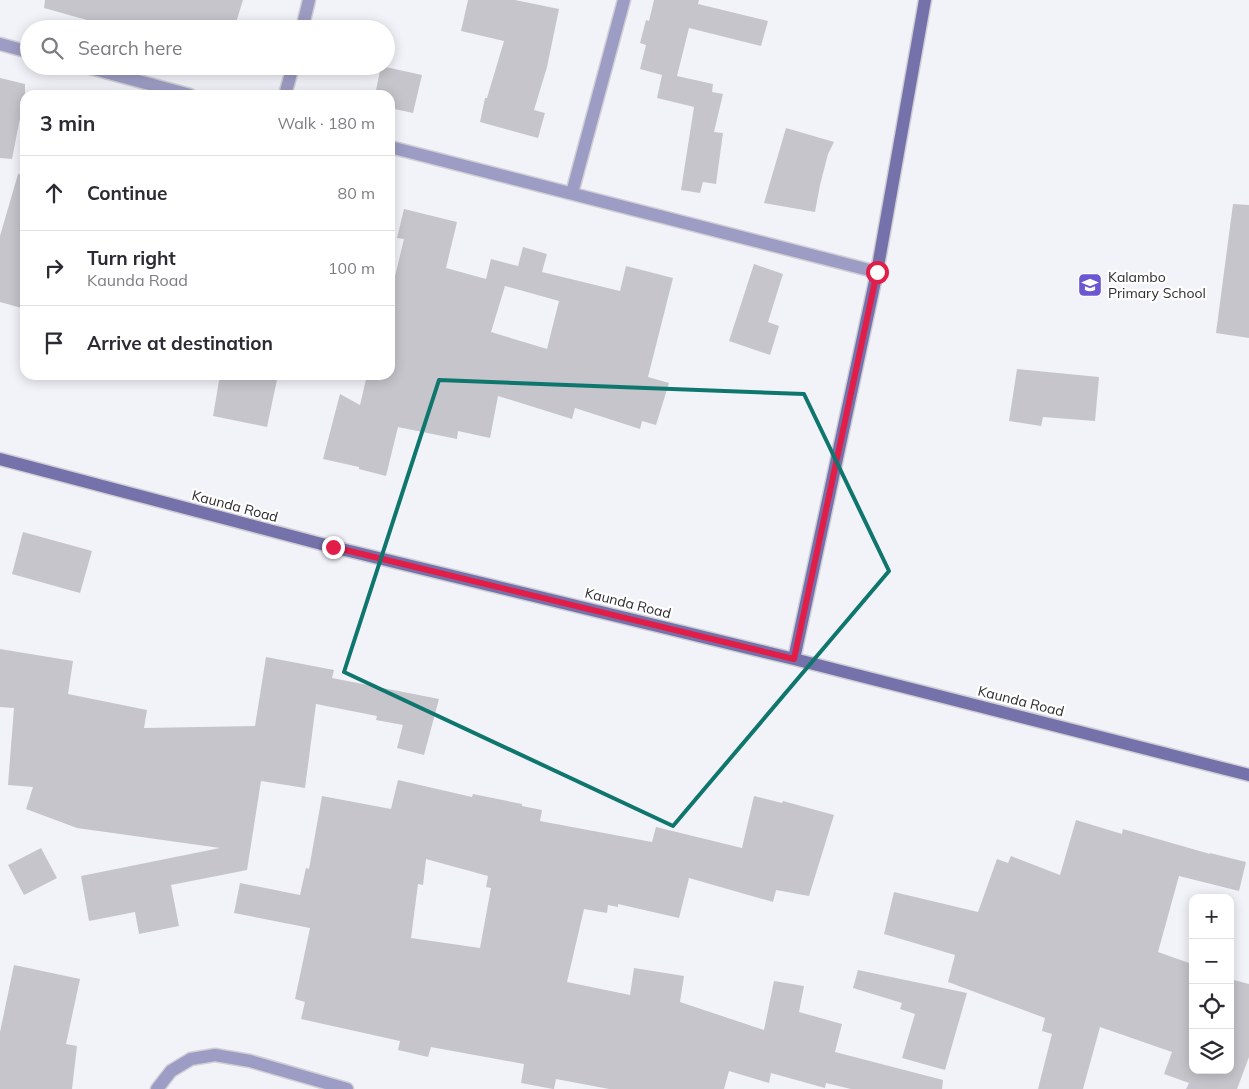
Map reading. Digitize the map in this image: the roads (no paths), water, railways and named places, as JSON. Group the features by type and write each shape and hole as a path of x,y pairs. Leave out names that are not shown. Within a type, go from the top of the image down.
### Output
{"street":[{"path":"304,20 309,0"},
{"path":"572,193 624,0"},
{"path":"794,659 877,272 924,0"},
{"path":"0,44 20,50"},
{"path":"116,75 172,90"},
{"path":"286,90 290,75"},
{"path":"395,148 877,272"},
{"name":"Kaunda Road","path":"0,459 333,547 794,659 1249,775"},
{"path":"157,1089 171,1071 191,1058 215,1055 250,1060 347,1089"}],"place":[{"name":"Kalambo Primary School","path":"1090,285"}]}
